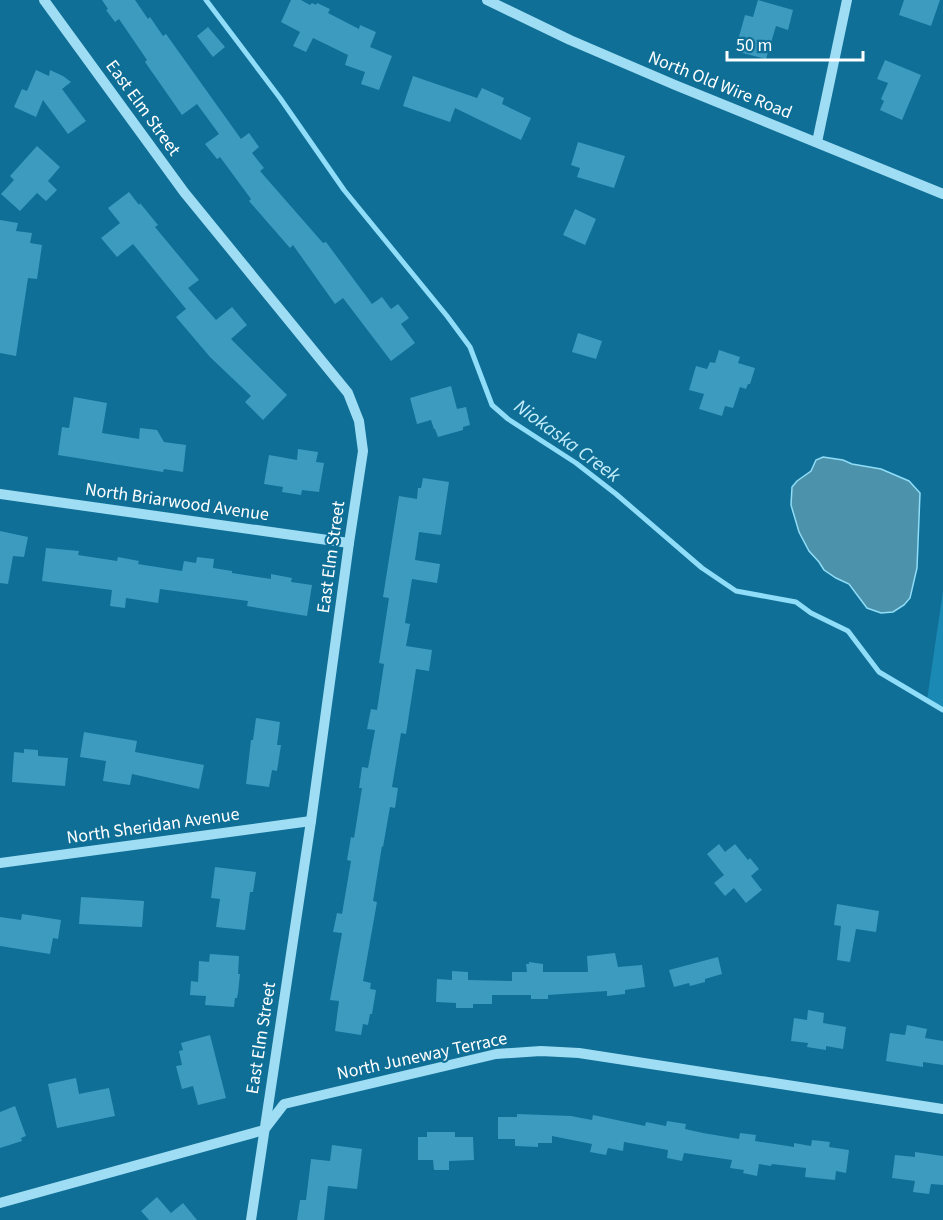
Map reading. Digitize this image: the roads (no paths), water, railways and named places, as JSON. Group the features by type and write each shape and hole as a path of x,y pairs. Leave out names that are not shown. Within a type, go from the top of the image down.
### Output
{"street":[{"name":"East Elm Street","path":"44,0 184,192 348,393 359,421 363,451 250,1220"},
{"name":"North Old Wire Road","path":"487,0 591,49 675,85 943,194"},
{"path":"817,142 847,0"},
{"name":"North Briarwood Avenue","path":"0,494 349,543"},
{"name":"North Sheridan Avenue","path":"0,863 310,821"},
{"name":"North Juneway Terrace","path":"264,1130 284,1104 496,1054 541,1051 579,1053 943,1109"},
{"path":"0,1203 264,1130"}],"waterway":[{"name":"Niokaska Creek","path":"206,0 280,98 344,190 470,347 492,405 508,419 576,463 702,568 736,591 796,602 811,613 848,631 879,672 943,710"}]}
